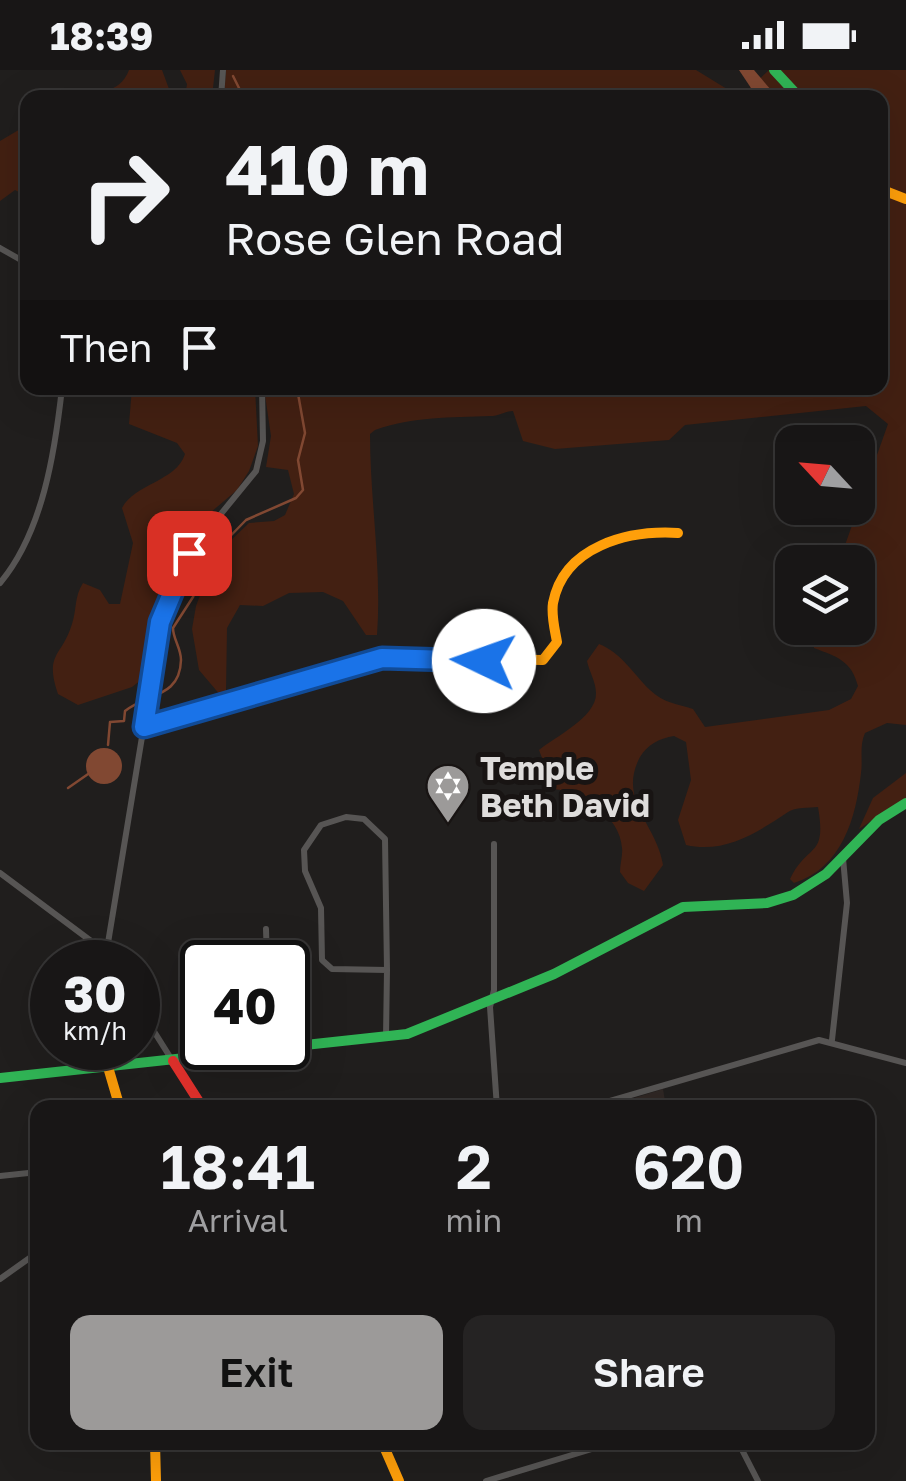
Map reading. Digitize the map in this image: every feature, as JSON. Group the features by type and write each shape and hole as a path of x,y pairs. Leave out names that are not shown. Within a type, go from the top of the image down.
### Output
{"main road":[{"path":"774,70 793,90"},
{"path":"144,727 382,658 542,660 557,642 552,606 587,552 626,534 653,530 678,533"},
{"path":"310,1046 386,1038 492,1000 554,974 683,907 786,898 818,880 878,820 906,803"},
{"path":"160,1062 180,1060"},
{"path":"172,1061 198,1100"},
{"path":"0,1078 79,1070"},
{"path":"109,1070 118,1100"},
{"path":"155,1450 156,1481"},
{"path":"385,1450 399,1481"}],"street":[{"path":"0,583 17,558 40,498 61,395"},
{"path":"111,940 160,622 182,564 245,488 261,460 262,395"},
{"path":"386,1038 387,970 385,839 364,820 336,819 314,832 303,856 321,908 322,960 335,970 387,970"},
{"path":"494,844 492,1000 496,1100"},
{"path":"832,1040 847,903 843,858"},
{"path":"0,873 84,940"},
{"path":"266,929 266,940"},
{"path":"613,1100 811,1042 832,1040 906,1063"},
{"path":"160,1042 172,1061"},
{"path":"0,1176 30,1173"},
{"path":"0,1279 30,1258"},
{"path":"486,1481 589,1450"},
{"path":"742,1450 758,1481"}],"shaded area":[{"path":"129,70 162,70 169,90 108,90"},
{"path":"180,70 215,70 213,90 186,90"},
{"path":"226,70 696,70 729,90 225,90"},
{"path":"739,70 754,70 771,90 752,90"},
{"path":"769,70 788,90 748,90"},
{"path":"779,70 906,70 906,198 888,191 888,90 798,90"},
{"path":"20,129 20,192 15,190 0,201 0,141"},
{"path":"888,194 906,202 906,725 887,723 865,733 859,790 844,839 824,866 794,883 790,879 797,867 818,843 818,807 791,810 753,834 728,844 686,845 678,820 691,780 686,742 674,736 659,740 646,749 634,772 636,800 663,865 644,891 628,883 620,872 620,836 607,816 587,800 554,789 539,750 590,710 596,693 587,661 599,644 621,658 655,694 693,709 705,727 829,710 851,699 858,686 851,670 814,645 875,645 875,545 845,545 852,525 875,525 875,461 888,424 866,406 685,425 669,440 555,449 523,441 513,411 493,416 418,420 375,430 370,434 377,635 366,635 343,601 323,592 289,593 263,606 240,605 227,628 226,692 221,696 199,670 192,629 196,606 214,558 249,523 274,521 285,515 294,494 288,470 266,467 271,436 265,395 888,395"},
{"path":"131,395 255,395 258,446 237,490 197,524 166,580 158,598 141,680 132,687 78,705 58,694 53,670 72,624 80,588 83,583 100,590 109,604 120,604 133,543 122,508 136,493 165,477 185,454 177,443 129,424"},
{"path":"104,748 116,754 122,766 116,778 104,784 92,778 86,766 92,754"},
{"path":"906,773 906,798 859,829 873,798"},
{"path":"663,1089 665,1100 628,1100"}],"waterway":[{"path":"233,76 240,90"},
{"path":"108,745 110,722 124,721 125,711 161,693 175,681 181,660 173,628 193,597 205,562 246,520 296,498 303,490 298,460 305,433 298,395"},
{"path":"68,788 91,772"}],"traffic: fast":[{"path":"774,70 793,90"},
{"path":"0,1078 407,1034 554,974 683,907 767,903 793,895 826,874 879,820 906,803"}],"traffic: slow":[{"path":"888,192 906,199"},
{"path":"143,727 382,658 543,660 557,642 553,603 570,568 584,555 619,539 678,533"},
{"path":"109,1070 118,1100"},
{"path":"155,1450 156,1481"},
{"path":"385,1450 399,1481"}],"traffic: jam":[{"path":"173,1061 198,1100"}],"place":[{"name":"Temple Beth David","path":"448,824"}],"route":[{"path":"189,553 160,622 144,727 382,658 484,661"}]}
